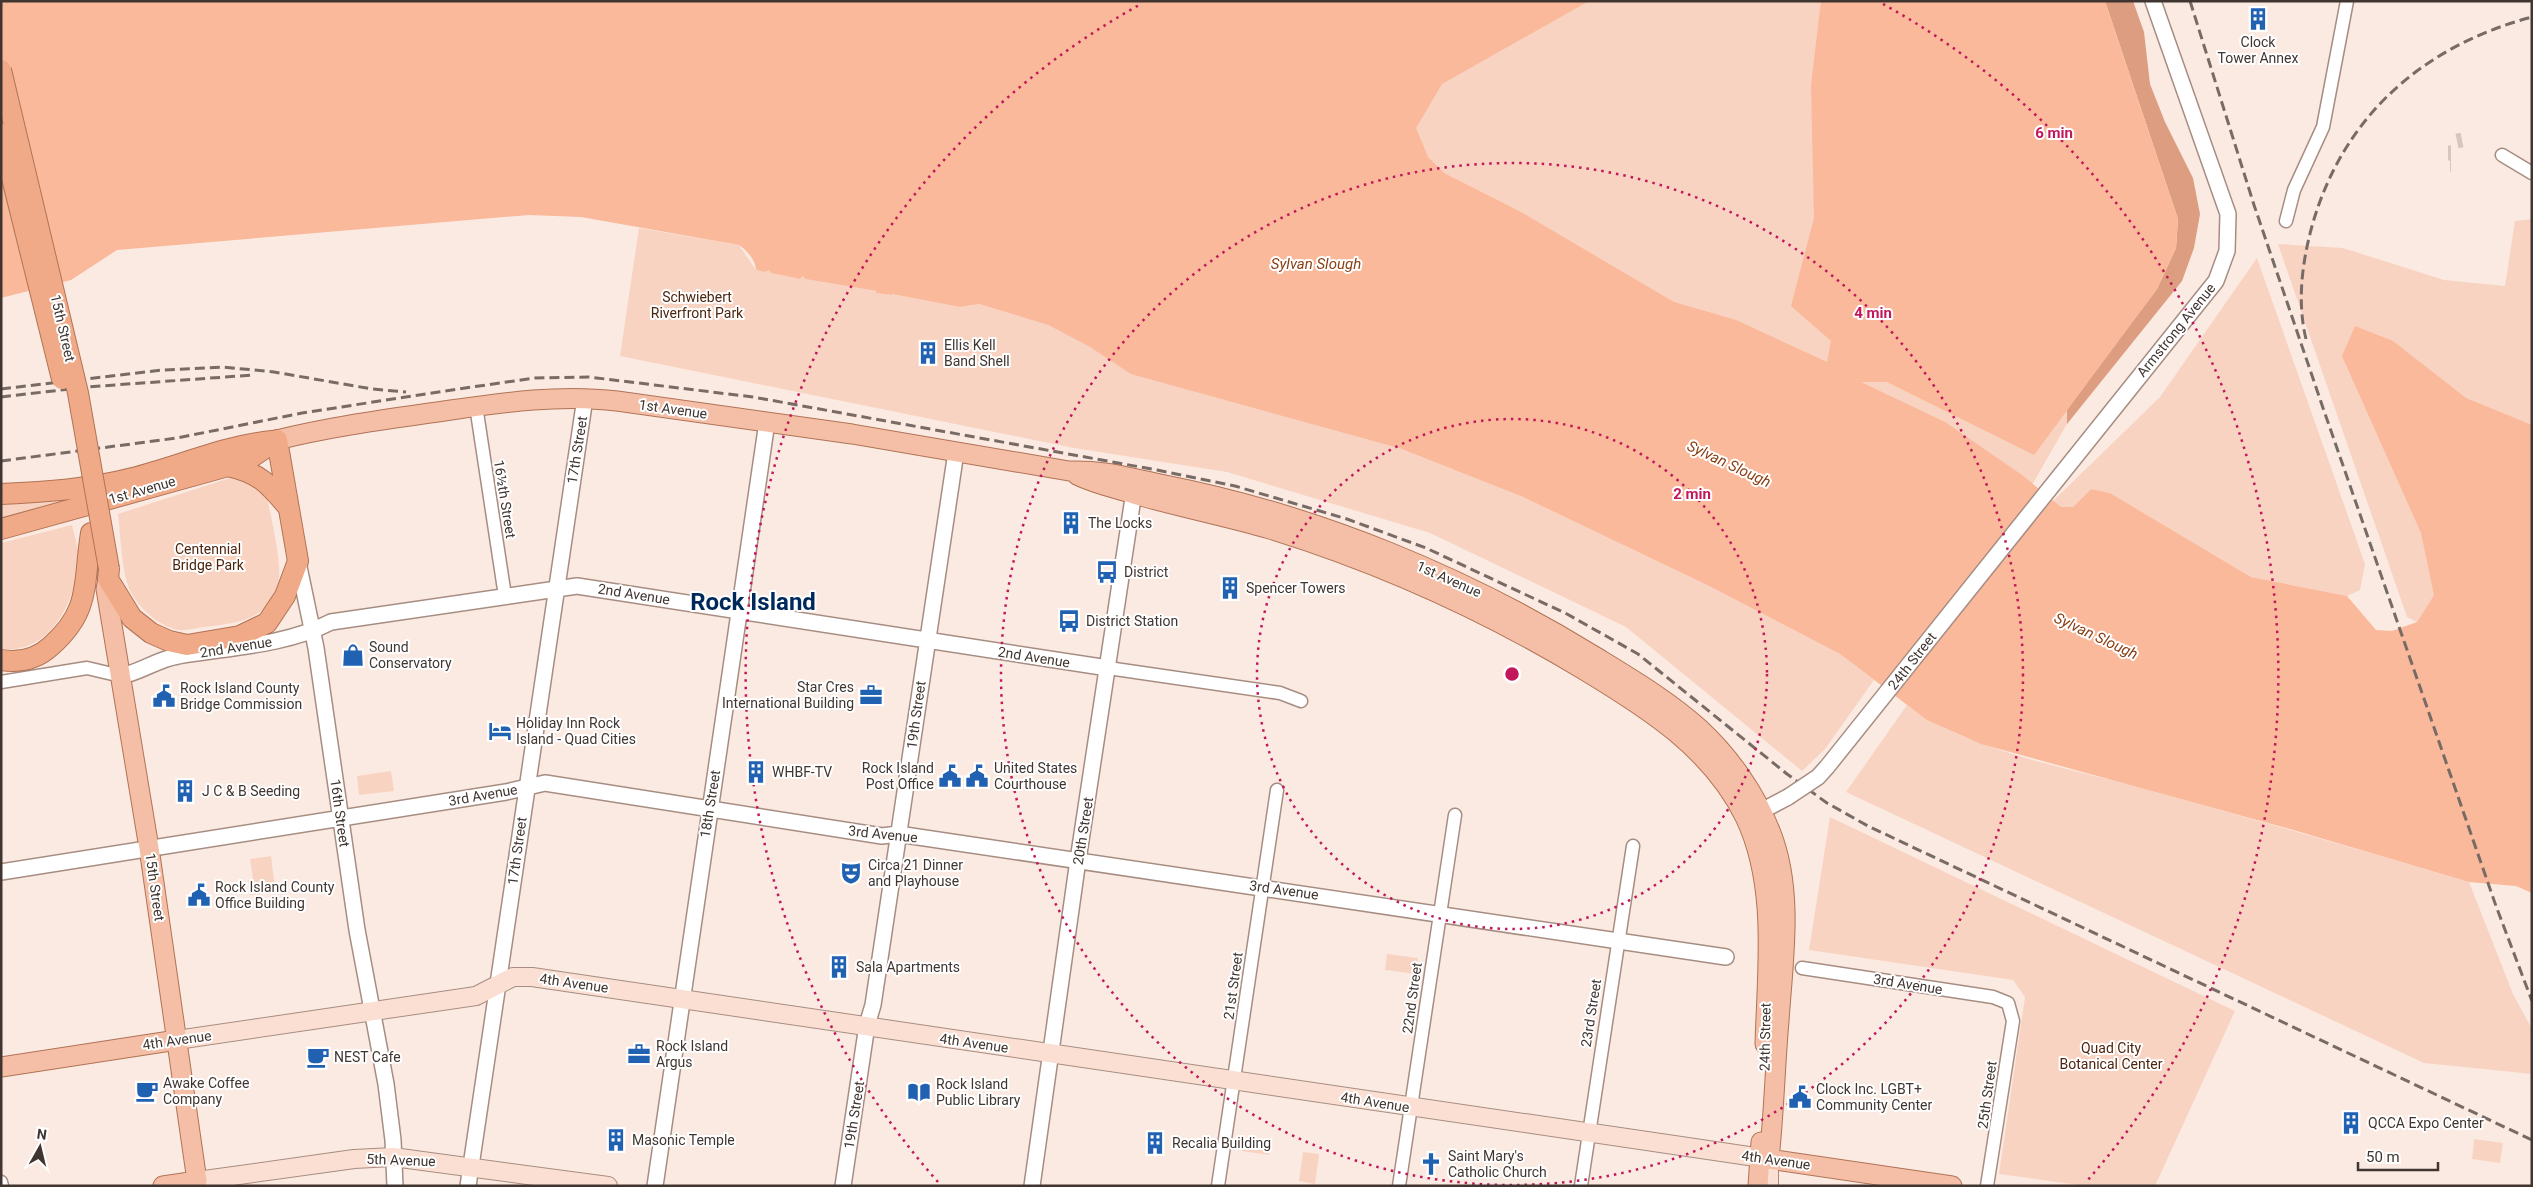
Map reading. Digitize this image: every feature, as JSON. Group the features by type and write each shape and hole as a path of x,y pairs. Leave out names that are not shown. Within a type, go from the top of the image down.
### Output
{"highway":[{"name":"15th Street","path":"1,70 78,392 101,576 82,603 72,626 47,650 25,661"},
{"name":"15th Street","path":"1,134 61,378 101,576"},
{"name":"1st Avenue","path":"3,528 228,466 249,459 277,440"},
{"name":"1st Avenue","path":"1,494 55,491 113,482 151,473 244,444 277,440"},
{"name":"16th Street","path":"277,440 298,560"},
{"path":"228,466 262,478 288,508"},
{"path":"101,576 132,618 143,628 158,637 187,645 240,636 268,622 286,596 298,560"},
{"path":"1,660 25,661"},
{"path":"1,666 25,661"}],"main road":[{"name":"1st Avenue","path":"277,440 329,429 476,406 532,399 585,398 767,422 1069,472 1097,470 1135,486 1236,502 1330,531 1437,573 1542,625 1625,675 1673,707 1702,731 1733,766 1754,816"},
{"name":"15th Street","path":"101,576 121,676 149,848 197,1183"},
{"name":"24th Street","path":"1754,816 1772,836 1780,868 1784,905 1783,963 1764,1159 1758,1186"},
{"name":"4th Avenue","path":"1,1067 476,996 513,977 532,977 1952,1186"},
{"name":"5th Avenue","path":"163,1186 197,1183 354,1159 393,1157 471,1165 608,1186"},
{"name":"24th Street","path":"1764,1159 1769,1186"}],"street":[{"name":"Armstrong Avenue","path":"2047,492 2216,280 2227,251 2228,214 2153,1"},
{"path":"2286,221 2294,190 2324,128 2347,1"},
{"path":"2502,155 2532,173"},
{"name":"17th Street","path":"468,1186 585,398"},
{"name":"16½th Street","path":"476,406 505,596"},
{"name":"18th Street","path":"655,1186 709,807 741,611 767,422"},
{"name":"19th Street","path":"843,1186 867,1025 873,1005 956,452"},
{"name":"20th Street","path":"1032,1186 1078,860 1135,486"},
{"name":"24th Street","path":"1754,816 1788,797 1828,768 2047,492"},
{"name":"16th Street","path":"298,560 313,632 371,1011 386,1084 394,1186"},
{"name":"2nd Avenue","path":"121,676 133,674 158,661 177,656 218,651 313,632 331,622 578,586 927,641 1280,693 1301,701"},
{"path":"1,682 88,668 121,676"},
{"name":"3rd Avenue","path":"1,872 506,792 526,786 551,783 872,834 898,834 1726,956"},
{"name":"21st Street","path":"1218,1186 1276,790"},
{"name":"22nd Street","path":"1399,1186 1454,815"},
{"name":"23rd Street","path":"1581,1186 1633,846"},
{"name":"3rd Avenue","path":"1802,968 1992,997 2008,1003 2011,1008"},
{"name":"25th Street","path":"1987,1186 2012,1021 2011,1008"}],"green space":[{"path":"1513,1 1851,1 2067,409 2067,424 2032,485 1780,363 1431,187 1378,84"},
{"path":"2532,219 2532,649 2434,595 2417,622 2407,617 2278,244 2343,248 2444,280 2505,286 2515,221"},
{"name":"Schwiebert Riverfront Park","path":"639,228 739,245 756,270 765,272 769,270 771,273 800,279 803,276 805,279 960,307 979,304 1048,325 1090,347 1399,448 1523,497 1707,585 1840,654 1874,680 1825,749 1802,771 1626,627 1430,533 1227,472 1074,448 620,356"},
{"path":"2257,258 2365,564 2360,590 2347,596 2251,577 2110,493 2091,489 2073,507 2061,508 2053,501 2160,397"},
{"name":"Centennial Bridge Park","path":"233,477 243,478 267,497 276,541 279,565 278,584 267,606 249,618 228,624 184,630 171,628 152,618 142,608 129,588 122,556 118,514"},
{"path":"69,495 70,502 1,518 1,499"},
{"path":"72,525 78,550 79,569 69,601 63,613 48,633 38,640 27,646 15,649 1,649 1,543"},
{"path":"1907,705 1957,734 2016,755 2218,809 2469,882 2513,994 2532,1029 2532,1074 2424,1063 1846,792"},
{"path":"391,771 394,791 359,795 357,776"},
{"name":"Quad City Botanical Center","path":"1830,817 2235,1011 2155,1186 2086,1186 1999,1174 2025,997 2013,980 1809,950"},
{"path":"271,856 275,888 264,890 265,894 250,895 248,880 253,879 250,859"},
{"path":"1387,954 1418,958 1416,974 1385,970"},
{"path":"1244,1139 1271,1143 1269,1155 1242,1151"},
{"path":"2474,1139 2503,1143 2500,1163 2472,1159"},
{"path":"1303,1152 1319,1154 1315,1184 1299,1181"}],"shaded area":[{"path":"2105,1 2133,1 2144,32 2150,84 2165,122 2193,178 2200,214 2194,248 2182,281 2067,424 2067,409 2157,289 2176,248 2178,219"}],"water":[{"name":"Sylvan Slough","path":"1,1 1589,1 1442,84 1416,128 1428,157 1444,173 1521,212 1674,302 1736,320 1827,362 1831,341 1791,306 1814,218 1811,85 1821,1 2105,1 2178,219 2176,248 2157,289 2034,455 1887,382 1861,382 1945,422 2022,475 2061,507 2073,507 2091,489 2110,493 2251,577 2347,596 2376,630 2392,631 2417,622 2434,595 2421,533 2342,356 2355,326 2393,341 2466,398 2532,425 2532,893 2516,886 2469,882 2290,829 1981,744 1927,720 1840,654 1707,585 1523,497 1399,448 1131,374 1090,347 1048,325 979,304 960,307 805,279 803,276 800,279 771,273 769,270 765,272 756,270 750,256 739,245 581,217 529,215 117,250 71,280 1,298"}],"tunnel":[{"path":"2457,141 2462,140"}],"railway":[{"path":"2190,1 2254,205 2322,405 2496,906 2532,1001"},
{"path":"2306,339 2301,297 2303,268 2312,226 2326,187 2344,151 2366,119 2393,91 2423,67 2456,46 2493,30 2532,17"},
{"path":"1,389 163,370 223,367 274,372 372,389 406,392"},
{"path":"1,397 87,387 253,375"},
{"path":"1,461 177,438 302,413 458,389 535,378 589,377 753,397 1157,470 1235,486 1347,519 1426,548 1567,614 1638,654 1787,774 1827,803 1868,826 2532,1140"}],"place":[{"name":"Clock Tower Annex","path":"2258,19"},
{"name":"Ellis Kell Band Shell","path":"928,353"},
{"name":"The Locks","path":"1071,523"},
{"name":"District","path":"1107,572"},
{"name":"Spencer Towers","path":"1230,588"},
{"name":"District Station","path":"1069,621"},
{"name":"Sound Conservatory","path":"353,655"},
{"name":"Star Cres International Building","path":"871,695"},
{"name":"Rock Island County Bridge Commission","path":"164,696"},
{"name":"Holiday Inn Rock Island - Quad Cities","path":"500,731"},
{"name":"WHBF-TV","path":"756,772"},
{"name":"Rock Island Post Office","path":"950,776"},
{"name":"United States Courthouse","path":"977,776"},
{"name":"J C & B Seeding","path":"185,791"},
{"name":"Circa 21 Dinner and Playhouse","path":"851,873"},
{"name":"Rock Island County Office Building","path":"199,895"},
{"name":"Sala Apartments","path":"839,967"},
{"name":"Rock Island Argus","path":"639,1054"},
{"name":"NEST Cafe","path":"318,1057"},
{"name":"Awake Coffee Company","path":"147,1091"},
{"name":"Rock Island Public Library","path":"919,1092"},
{"name":"Clock Inc. LGBT+ Community Center","path":"1800,1097"},
{"name":"QCCA Expo Center","path":"2351,1123"},
{"name":"Masonic Temple","path":"616,1140"},
{"name":"Recalia Building","path":"1155,1143"},
{"name":"Saint Mary's Catholic Church","path":"1431,1164"}],"district":[{"name":"Rock Island","path":"753,602"}]}
